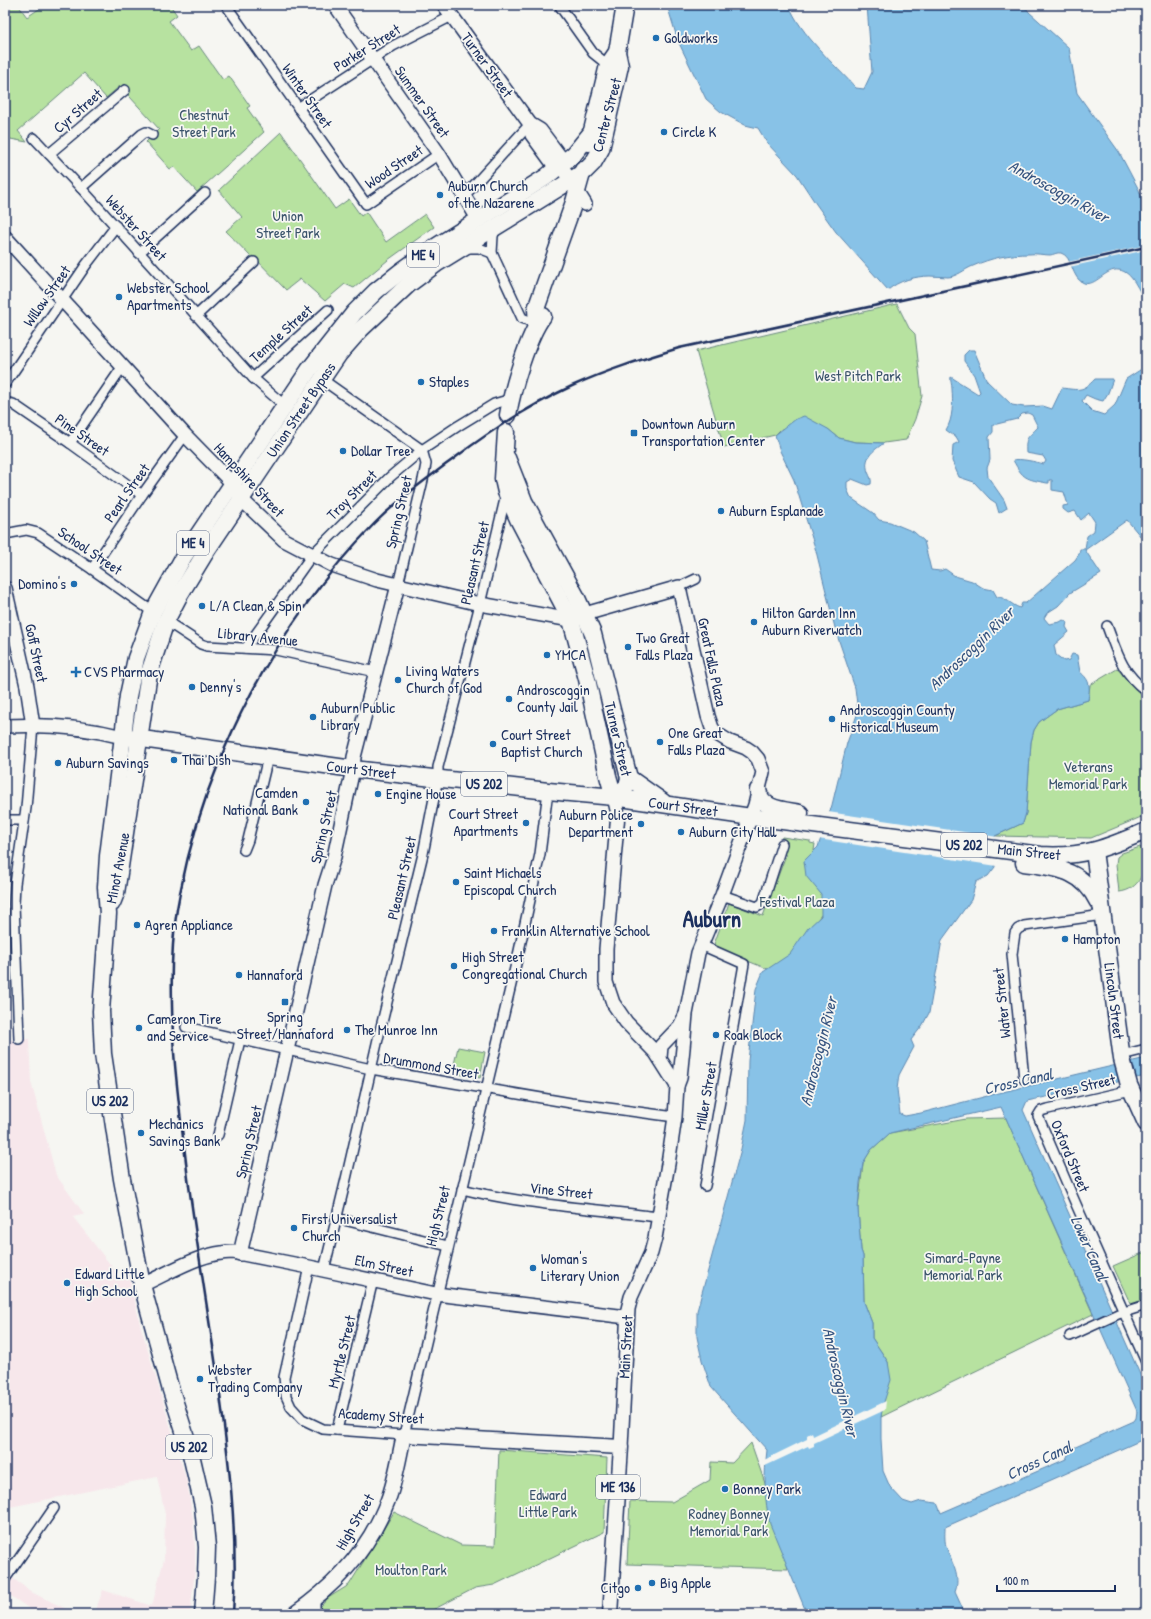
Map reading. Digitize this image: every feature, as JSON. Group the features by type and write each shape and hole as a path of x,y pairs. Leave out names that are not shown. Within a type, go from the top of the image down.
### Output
{"highway":[{"name":"Center Street","path":"561,166 574,154 591,133 613,58 625,5"},
{"name":"Center Street","path":"578,188 601,149 620,66 613,58"},
{"path":"508,415 511,399 537,324 536,309 578,188 591,133"},
{"path":"578,188 601,149"},
{"name":"Union Street Bypass","path":"138,739 149,673 166,621 179,596 241,499 315,374 354,313 376,291 429,251 561,166"},
{"name":"Union Street Bypass","path":"123,736 128,696 136,658 153,612 184,556 285,406 315,374 339,354 361,328 382,307 409,284 436,264 497,226 578,188"},
{"name":"Turner Street","path":"505,453 524,501 576,596 578,617 587,679 614,797 627,786 629,778 593,634 578,617 518,520 506,492 503,479 506,432"},
{"name":"Court Street","path":"123,736 353,769 614,797 751,817 807,819 848,829 908,837"},
{"name":"Minot Avenue","path":"108,914 106,887 108,856 123,736"},
{"name":"Minot Avenue","path":"108,914 116,893 138,739"},
{"path":"629,778 666,804"},
{"path":"758,790 761,800 771,807 807,819"},
{"name":"Main Street","path":"908,837 980,847 1020,857 1070,856 1094,851 1146,831"},
{"name":"Lincoln Street","path":"1094,851 1098,891 1103,915 1122,1057 1130,1088 1146,1123"},
{"path":"1020,857 1060,869 1077,876 1091,891 1103,915"},
{"name":"US 202","path":"108,914 101,1010 103,1054 122,1179 142,1285 200,1489 207,1547 203,1614"}],"main road":[{"name":"Academy Street","path":"404,1435 620,1447"},
{"name":"High Street","path":"294,1614 332,1584 351,1564 374,1530 388,1501 394,1484 404,1435"},
{"name":"Main Street","path":"610,1614 620,1447"}],"street":[{"name":"Winter Street","path":"226,5 366,204"},
{"name":"Summer Street","path":"335,5 439,154 465,195 478,220"},
{"name":"Turner Street","path":"444,5 530,124 532,135 553,164 561,166 578,188"},
{"path":"559,5 593,53 613,58"},
{"name":"Parker Street","path":"298,108 393,46 452,16"},
{"name":"Cyr Street","path":"49,154 125,90"},
{"path":"465,195 530,124"},
{"path":"82,188 142,134 146,132 152,135"},
{"name":"Webster Street","path":"34,138 82,188 253,378 285,406"},
{"name":"Wood Street","path":"366,204 439,154"},
{"path":"139,253 205,193"},
{"name":"Willow Street","path":"5,384 62,299 116,226"},
{"path":"497,226 493,236 492,253 522,318 537,324"},
{"name":"Hampshire Street","path":"5,237 185,435 233,484 241,499 284,540 349,572 398,585 480,604 578,617"},
{"path":"463,248 479,248 492,253"},
{"path":"196,316 254,262"},
{"name":"Temple Street","path":"253,378 328,310"},
{"path":"70,443 123,366"},
{"path":"315,374 422,450"},
{"name":"Troy Street","path":"246,648 312,555 390,477 422,450 482,411 494,404 511,399"},
{"name":"Pine Street","path":"5,402 13,404 142,494"},
{"name":"Pearl Street","path":"92,569 142,494 185,435"},
{"name":"Spring Street","path":"240,1254 286,1050 334,857 353,769 354,757 424,480 426,464 422,450"},
{"name":"Pleasant Street","path":"324,1270 423,854 438,778 438,767 480,604 506,492"},
{"name":"School Street","path":"5,534 26,530 33,531 54,542 153,612"},
{"path":"578,617 680,587 696,579"},
{"name":"Great Falls Plaza","path":"680,587 708,716 712,728 724,738 752,752 761,765"},
{"name":"Goff Street","path":"5,588 27,686 33,726"},
{"name":"Library Avenue","path":"166,621 206,646 276,650 376,672"},
{"path":"1107,626 1122,665 1133,681 1146,691"},
{"name":"Court Street","path":"5,726 33,726 90,730 123,736"},
{"path":"19,1039 14,904 33,726"},
{"path":"244,850 248,840 268,757"},
{"path":"751,817 763,772 761,765"},
{"path":"751,817 748,802 757,770 761,765"},
{"name":"High Street","path":"404,1435 436,1294 519,951 540,854 548,791"},
{"path":"614,797 618,814 606,949 606,982 614,1003 626,1022 660,1058 676,1086"},
{"name":"Main Street","path":"620,1447 627,1317 631,1297 651,1253 668,1164 675,1117 676,1086 680,1078 686,1014 698,953 722,896 743,835 751,817"},
{"path":"5,820 24,820"},
{"path":"722,896 757,907 763,903 782,844"},
{"name":"Water Street","path":"1024,1078 1012,954 1013,940 1016,933 1020,927 1103,915"},
{"name":"Miller Street","path":"701,945 744,964 704,1186"},
{"name":"Main Street","path":"660,1058 661,1046 680,1026 686,1014"},
{"name":"Drummond Street","path":"186,1027 371,1070 639,1113 675,1117"},
{"path":"218,1135 240,1040"},
{"path":"1122,1057 1146,1049"},
{"path":"660,1058 681,1059"},
{"name":"Cross Street","path":"1039,1114 1041,1111 1130,1088"},
{"name":"Oxford Street","path":"1039,1114 1121,1314 1146,1362"},
{"name":"Vine Street","path":"462,1188 526,1202 608,1210 657,1217"},
{"path":"336,1218 448,1246"},
{"name":"Elm Street","path":"142,1285 206,1256 224,1252 309,1267 436,1294 627,1317"},
{"name":"Academy Street","path":"309,1267 284,1377 286,1396 294,1410 302,1419 318,1427 337,1430 404,1435"},
{"name":"Myrtle Street","path":"337,1430 373,1280"},
{"path":"1070,1336 1096,1324 1146,1305"},
{"path":"5,1579 54,1508"},
{"path":"312,1614 315,1609 316,1598"}],"shaded area":[{"name":"Edward Little High School","path":"5,955 7,955 9,1040 29,1039 31,1082 56,1175 84,1214 73,1217 120,1277 129,1276 140,1324 187,1482 193,1518 195,1549 195,1569 190,1614 94,1614 103,1590 152,1606 164,1559 165,1514 157,1477 5,1508"},
{"path":"11,1577 33,1593 77,1614 37,1614 5,1592 5,1586"}],"green space":[{"name":"Chestnut Street Park","path":"5,5 18,5 27,17 45,5 170,5 177,15 169,21 191,51 199,46 223,80 229,76 250,106 247,108 264,132 197,192 174,167 170,169 146,142 159,129 120,86 106,98 84,73 18,131 27,142 5,138"},
{"name":"Union Street Park","path":"281,132 335,209 349,199 361,216 366,212 386,242 425,214 434,227 388,260 354,288 345,284 325,301 300,279 286,290 226,231 242,217 219,190"},
{"name":"West Pitch Park","path":"897,304 909,328 915,334 922,396 915,419 906,440 884,443 855,442 839,438 828,429 781,429 775,435 724,447 696,351"},
{"name":"Veterans Memorial Park","path":"1117,669 1146,693 1146,815 1091,838 995,836 1023,823 1026,813 1031,742 1034,730 1039,722 1057,709 1088,700 1090,685"},
{"name":"Festival Plaza","path":"782,837 810,841 810,843 815,844 813,857 830,903 804,935 803,944 775,972 713,947 729,903 763,916 786,855 777,851"},
{"path":"1140,847 1146,852 1143,872 1137,883 1126,890 1119,892 1116,864 1117,857 1122,853"},
{"path":"458,1047 485,1052 480,1078 452,1073"},
{"name":"Simard-Payne Memorial Park","path":"1006,1118 1093,1314 881,1417 888,1362 872,1338 872,1323 864,1302 863,1256 861,1250 858,1209 863,1163 871,1150 890,1133 966,1119"},
{"path":"1145,1252 1146,1299 1131,1305 1113,1266"},
{"name":"Rodney Bonney Memorial Park","path":"751,1443 768,1492 788,1569 627,1564 630,1501 672,1502 710,1480 711,1462 732,1463"},
{"path":"499,1450 607,1458 604,1532 494,1585 475,1588 425,1614 314,1614 328,1598 349,1585 394,1512 461,1545 495,1546"}],"water":[{"name":"Androscoggin River","path":"667,5 789,5 794,16 809,38 856,88 864,89 872,72 867,5 1024,5 1029,12 1069,48 1077,93 1119,152 1139,190 1146,212 1146,301 1135,282 1124,271 1114,270 1093,282 1088,284 1084,283 1077,277 1068,258 1061,253 1050,255 1032,254 1000,257 970,267 951,277 930,276 913,278 897,284 888,290 836,232 797,175 767,143 758,128 745,125 721,112 706,99 678,41"},
{"name":"Androscoggin River","path":"969,350 974,350 987,381 1012,405 1024,407 1043,406 1052,409 1062,388 1080,389 1087,386 1095,379 1113,379 1108,393 1103,401 1086,395 1082,401 1092,411 1104,415 1115,405 1126,379 1146,364 1146,543 1127,520 1085,550 1101,574 1070,593 1058,606 1047,613 1044,618 1049,624 1063,620 1067,622 1066,627 1069,632 1054,645 1056,655 1064,661 1069,660 1072,654 1077,655 1080,672 1089,684 1088,700 1057,709 1039,722 1034,730 1031,742 1026,813 1023,823 995,836 995,867 988,876 976,882 971,900 942,940 929,1013 922,1026 911,1040 914,1047 899,1075 897,1089 900,1114 905,1116 921,1113 1146,1058 1146,1076 1027,1101 1023,1110 1146,1388 1146,1438 945,1527 946,1546 957,1581 955,1592 965,1614 807,1614 770,1524 765,1487 767,1450 711,1387 702,1360 697,1337 697,1311 741,1149 747,1120 748,1061 756,989 763,972 790,954 808,928 821,916 821,894 806,876 804,861 818,847 832,805 847,743 858,712 855,688 836,632 816,551 794,480 780,451 775,435 796,419 804,416 828,429 839,438 855,442 884,443 868,458 867,467 871,484 867,485 852,479 847,482 847,489 851,498 873,513 879,520 890,522 914,532 924,541 931,570 940,571 945,569 955,576 972,581 983,588 993,590 997,597 1003,598 1020,608 1022,603 1026,603 1075,560 1080,549 1085,549 1087,536 1094,531 1095,522 1089,513 1081,520 1075,511 1068,513 1063,509 1063,506 1068,505 1064,492 1052,490 1052,480 1049,480 1049,483 1047,483 1030,479 1023,475 1016,466 1013,460 1033,461 1044,464 1046,461 1043,456 1026,453 1027,440 1038,427 1032,415 1028,413 1022,414 1017,419 993,425 993,432 989,437 990,460 987,468 988,477 1004,500 1007,508 999,513 996,503 990,499 974,482 959,477 952,461 953,445 959,442 957,438 946,430 952,411 951,377 978,394 980,392 974,375 964,361 964,355","holes":["1001,1107 1137,1411 1134,1421 1071,1449 1066,1459 941,1513 937,1503 921,1501 912,1504 903,1501 890,1487 883,1471 881,1417 883,1405 891,1380 888,1362 872,1338 872,1323 864,1302 863,1256 861,1250 858,1209 863,1163 871,1150 890,1133"]}],"pier":[{"path":"1146,245 1146,250 1069,267 1067,262"},
{"path":"828,812 998,837 997,866 818,839"},
{"path":"886,1401 885,1410 814,1443 814,1446 809,1448 808,1446 763,1467 764,1460 807,1439 807,1435 812,1432 813,1436"}],"railway":[{"path":"233,1614 235,1554 231,1494 221,1403 190,1196 175,1070 172,964 174,928 180,893 192,842 208,791 228,742 251,694 277,648 307,604 340,562 375,523 394,505 414,488 498,427 527,409 585,380 679,348 1146,247"}],"place":[{"name":"Goldworks","path":"656,38"},
{"name":"Circle K","path":"664,132"},
{"name":"Auburn Church of the Nazarene","path":"440,195"},
{"name":"Webster School Apartments","path":"119,297"},
{"name":"Staples","path":"421,382"},
{"name":"Downtown Auburn Transportation Center","path":"634,433"},
{"name":"Dollar Tree","path":"343,451"},
{"name":"Auburn Esplanade","path":"721,511"},
{"name":"Domino's","path":"74,584"},
{"name":"L/A Clean & Spin","path":"202,606"},
{"name":"Hilton Garden Inn Auburn Riverwatch","path":"754,622"},
{"name":"Two Great Falls Plaza","path":"628,647"},
{"name":"YMCA","path":"547,655"},
{"name":"CVS Pharmacy","path":"76,672"},
{"name":"Living Waters Church of God","path":"398,680"},
{"name":"Denny's","path":"192,687"},
{"name":"Androscoggin County Jail","path":"509,699"},
{"name":"Auburn Public Library","path":"313,717"},
{"name":"Androscoggin County Historical Museum","path":"832,719"},
{"name":"One Great Falls Plaza","path":"660,742"},
{"name":"Court Street Baptist Church","path":"493,744"},
{"name":"Thai Dish","path":"174,760"},
{"name":"Auburn Savings","path":"58,763"},
{"name":"Engine House","path":"378,794"},
{"name":"Camden National Bank","path":"306,802"},
{"name":"Court Street Apartments","path":"526,823"},
{"name":"Auburn Police Department","path":"641,824"},
{"name":"Auburn City Hall","path":"681,832"},
{"name":"Saint Michaels Episcopal Church","path":"456,882"},
{"name":"Agren Appliance","path":"137,925"},
{"name":"Franklin Alternative School","path":"494,931"},
{"name":"Hampton","path":"1065,939"},
{"name":"High Street Congregational Church","path":"454,966"},
{"name":"Hannaford","path":"239,975"},
{"name":"Spring Street/Hannaford","path":"285,1002"},
{"name":"Cameron Tire and Service","path":"139,1028"},
{"name":"The Munroe Inn","path":"347,1030"},
{"name":"Roak Block","path":"716,1035"},
{"name":"Mechanics Savings Bank","path":"141,1133"},
{"name":"First Universalist Church","path":"294,1228"},
{"name":"Woman's Literary Union","path":"533,1268"},
{"name":"Edward Little High School","path":"67,1283"},
{"name":"Webster Trading Company","path":"200,1379"},
{"name":"Bonney Park","path":"725,1489"},
{"name":"Big Apple","path":"652,1583"},
{"name":"Citgo","path":"638,1588"}],"district":[{"name":"Auburn","path":"712,919"}],"water label":[{"name":"Cross Canal","path":"1018,1081"},
{"name":"Lower Canal","path":"1090,1248"},
{"name":"Cross Canal","path":"1039,1460"}],"park label":[{"name":"Edward Little Park","path":"548,1504"},
{"name":"Moulton Park","path":"411,1570"}]}
